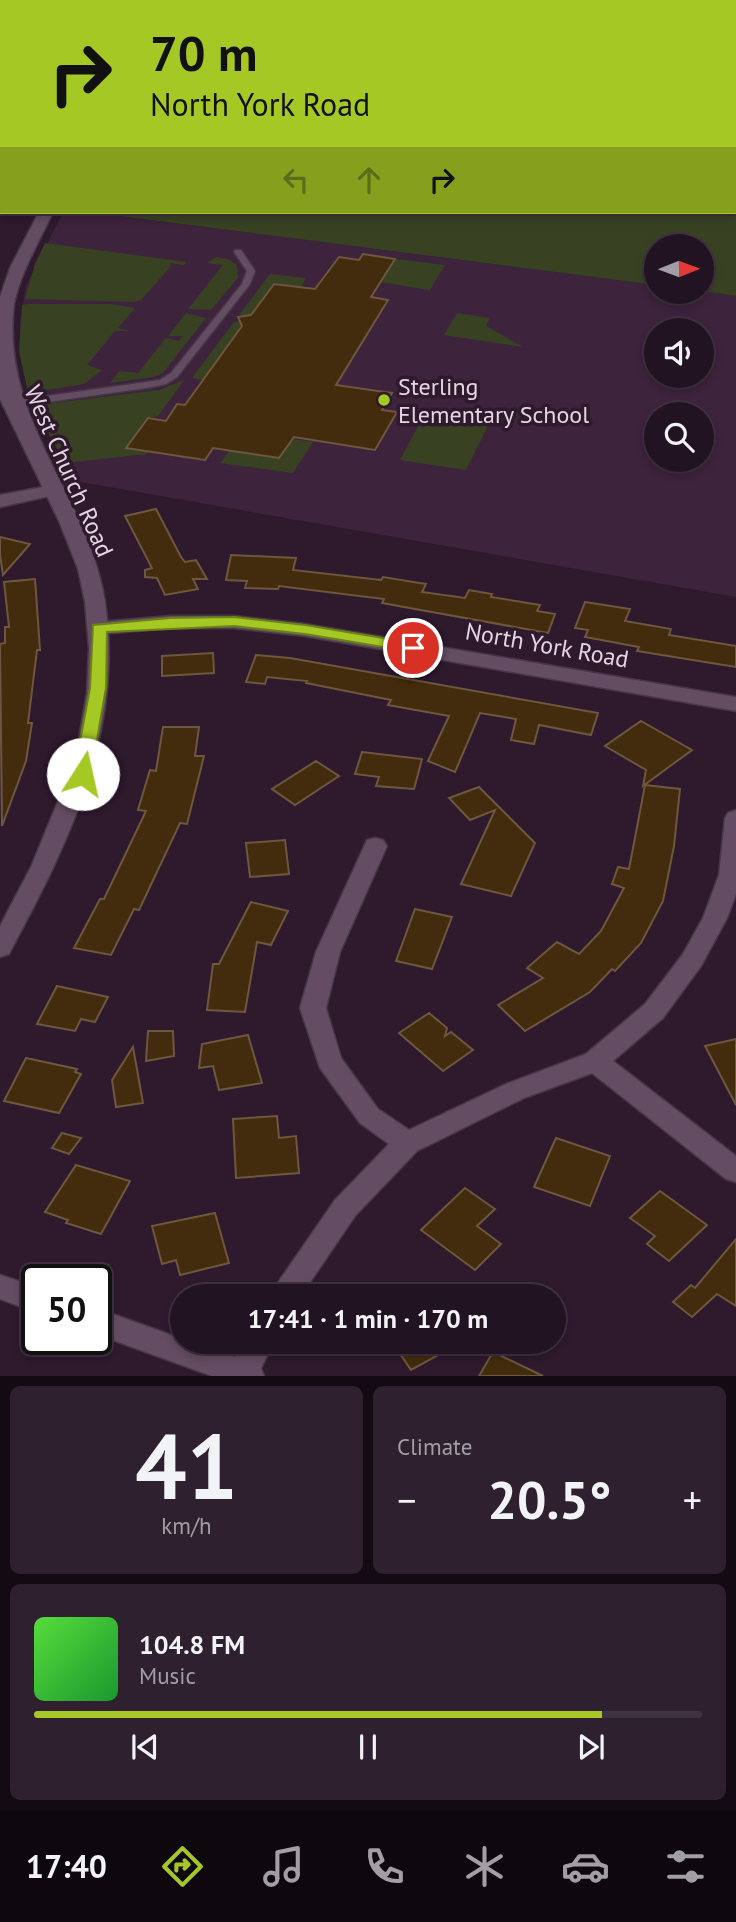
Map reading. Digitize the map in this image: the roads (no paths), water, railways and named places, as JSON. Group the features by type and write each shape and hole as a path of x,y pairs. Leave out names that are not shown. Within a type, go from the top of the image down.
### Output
{"street":[{"name":"West Church Road","path":"0,948 33,889 83,774 98,688 99,628 88,573 73,530 10,404 1,371 1,333 6,302 16,272 45,214"},
{"path":"0,501 53,490"},
{"name":"North York Road","path":"99,628 170,622 234,622 305,630 736,704"},
{"path":"292,1284 345,1208 407,1143 515,1091 596,1061 653,1012 692,960 715,918 731,875 736,818"},
{"path":"374,846 328,952 313,1008 329,1061 369,1116 407,1143"},
{"path":"596,1061 736,1171"},
{"path":"0,1287 21,1294"},
{"path":"112,1327 246,1374 254,1354"}],"lane":[{"path":"10,404 147,385 174,375 246,284 251,271 238,252"}],"place":[{"name":"Sterling Elementary School","path":"384,400"}]}
